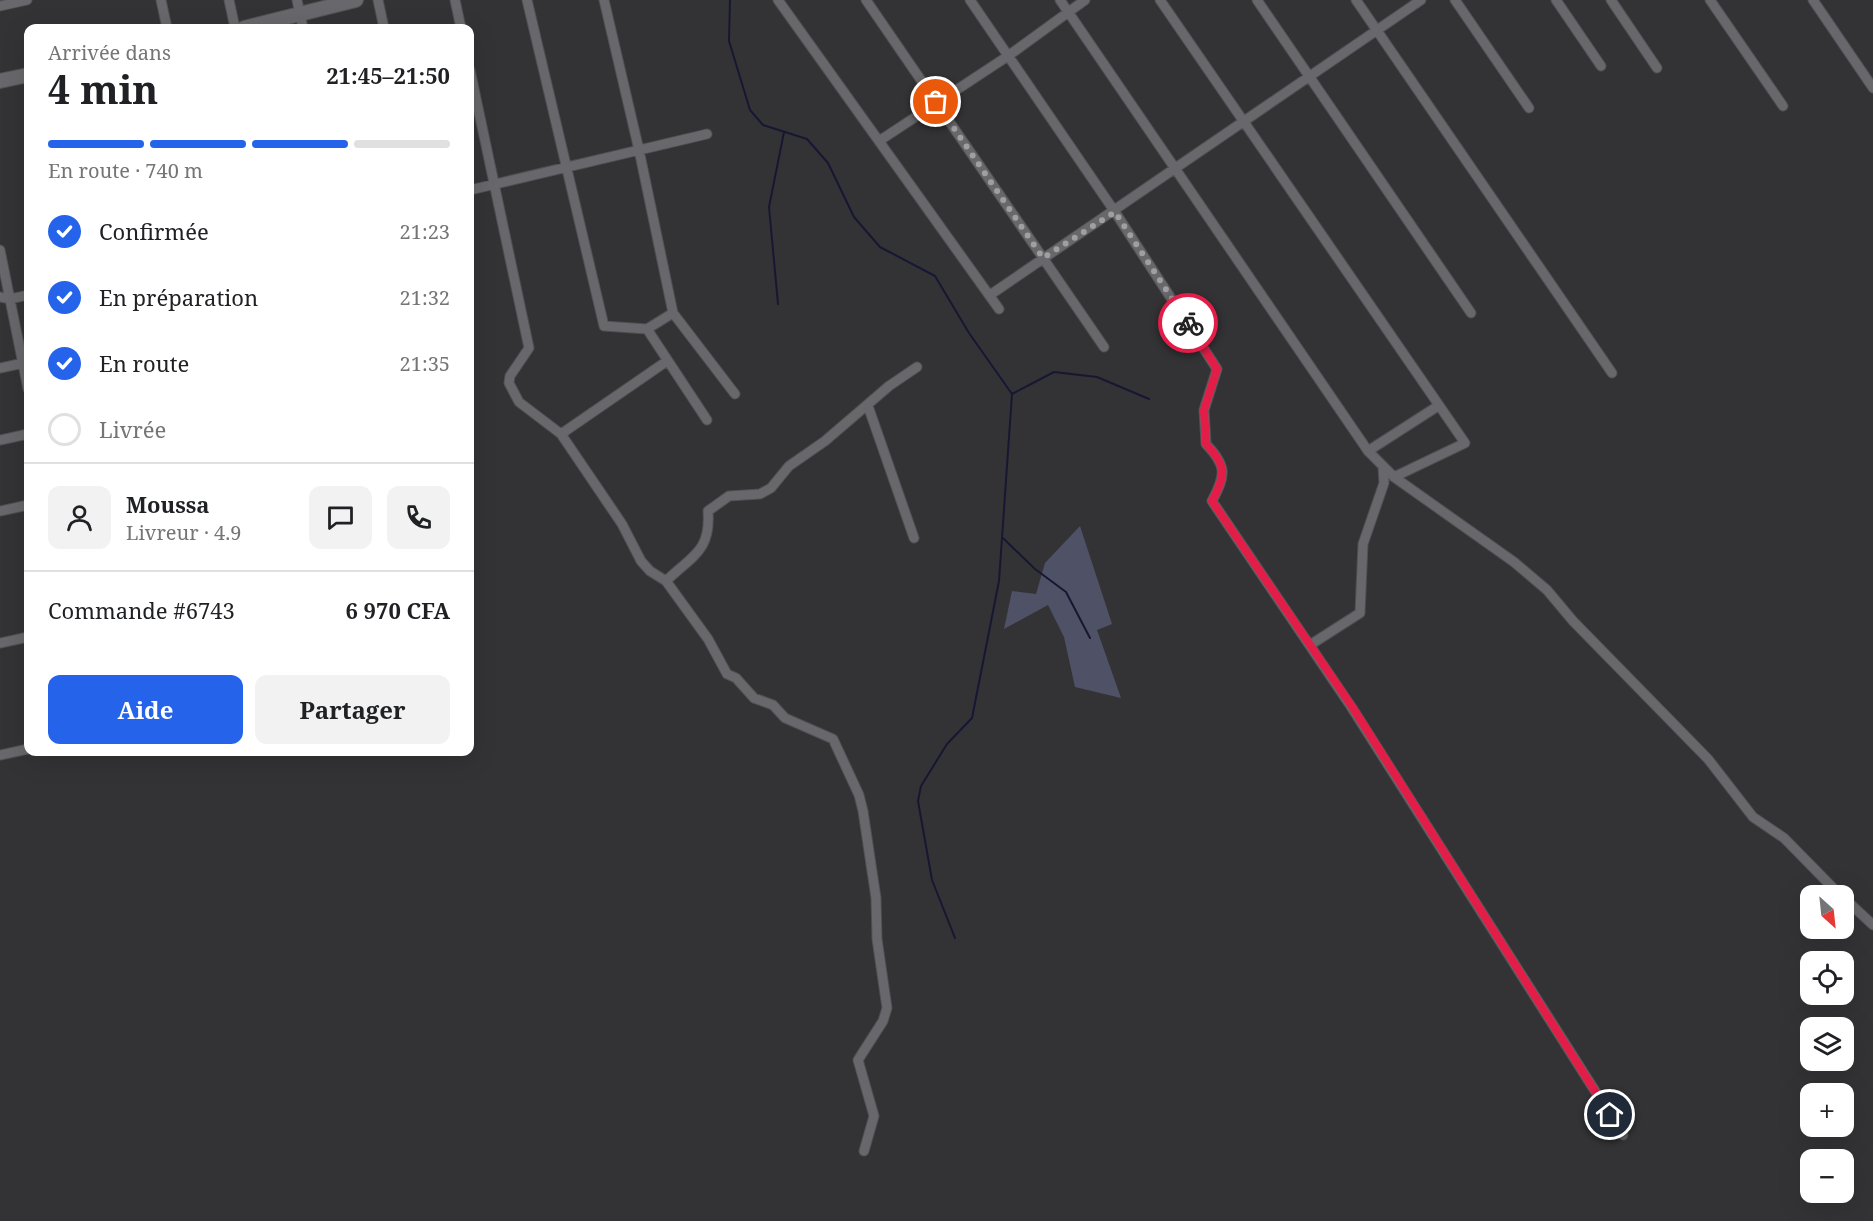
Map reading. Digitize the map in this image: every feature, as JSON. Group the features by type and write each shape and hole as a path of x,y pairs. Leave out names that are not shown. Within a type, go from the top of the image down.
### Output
{"main road":[{"path":"283,24 302,22 356,0"},
{"path":"0,81 24,76"}],"street":[{"path":"0,6 27,0"},
{"path":"161,0 166,24"},
{"path":"229,0 234,24"},
{"path":"297,0 302,22"},
{"path":"378,0 383,24"},
{"path":"455,0 460,24"},
{"path":"526,0 604,326 646,329 673,313"},
{"path":"604,0 639,150 673,313 735,394"},
{"path":"778,0 999,309"},
{"path":"866,0 1104,347"},
{"path":"970,0 1115,212 1217,369 1204,410 1206,444 1220,458 1223,479 1212,501 1310,645 1623,1135"},
{"path":"1060,0 1177,168 1368,451 1394,477 1514,562 1546,590 1589,638 1708,759 1754,817 1784,838 1830,885"},
{"path":"879,141 1008,56 1085,0"},
{"path":"1160,0 1465,443 1394,477"},
{"path":"1257,0 1472,313"},
{"path":"1356,0 1612,374"},
{"path":"990,295 1115,212 1243,121 1421,0"},
{"path":"1455,0 1529,108"},
{"path":"1556,0 1601,66"},
{"path":"1611,0 1658,68"},
{"path":"1710,0 1783,106"},
{"path":"1813,0 1873,88"},
{"path":"474,90 529,348 510,376 509,383 519,402 561,434 622,524 641,561 650,571 666,581 708,639 727,674 736,678 754,698 773,705 785,718 833,740 859,795 870,853 877,939 887,1008 883,1021 858,1060 874,1116 864,1151"},
{"path":"474,189 707,134"},
{"path":"0,250 5,298 24,356"},
{"path":"5,298 24,296"},
{"path":"646,329 707,420"},
{"path":"0,368 24,362"},
{"path":"561,434 667,362"},
{"path":"666,581 705,544 710,532 708,511 729,496 759,494 771,488 789,466 868,406 890,386 917,368"},
{"path":"868,406 914,538"},
{"path":"1368,451 1438,406"},
{"path":"0,440 24,435"},
{"path":"1310,645 1360,613 1363,544 1384,483 1383,467"},
{"path":"0,511 24,506"},
{"path":"0,643 24,638"},
{"path":"0,755 24,750"},
{"path":"1854,908 1873,925"}],"shaded area":[{"path":"1080,526 1112,624 1097,630 1121,698 1075,687 1064,637 1048,605 1004,629 1012,591 1036,594 1045,563"}],"waterway":[{"path":"730,0 729,41 750,110 763,125 807,139 828,163 854,217 880,247 935,276 969,333 1012,394 999,581 972,718 947,744 921,786 918,801 932,880 955,938"},
{"path":"778,304 769,207 784,132"},
{"path":"1012,394 1054,372 1097,377 1149,399"},
{"path":"1003,538 1035,569 1066,592 1090,638"}],"way so far":[{"path":"936,102 1043,258 1115,212 1188,323"}],"route":[{"path":"1188,323 1217,369 1204,410 1206,444 1220,458 1223,479 1212,501 1353,708 1610,1115"}]}
